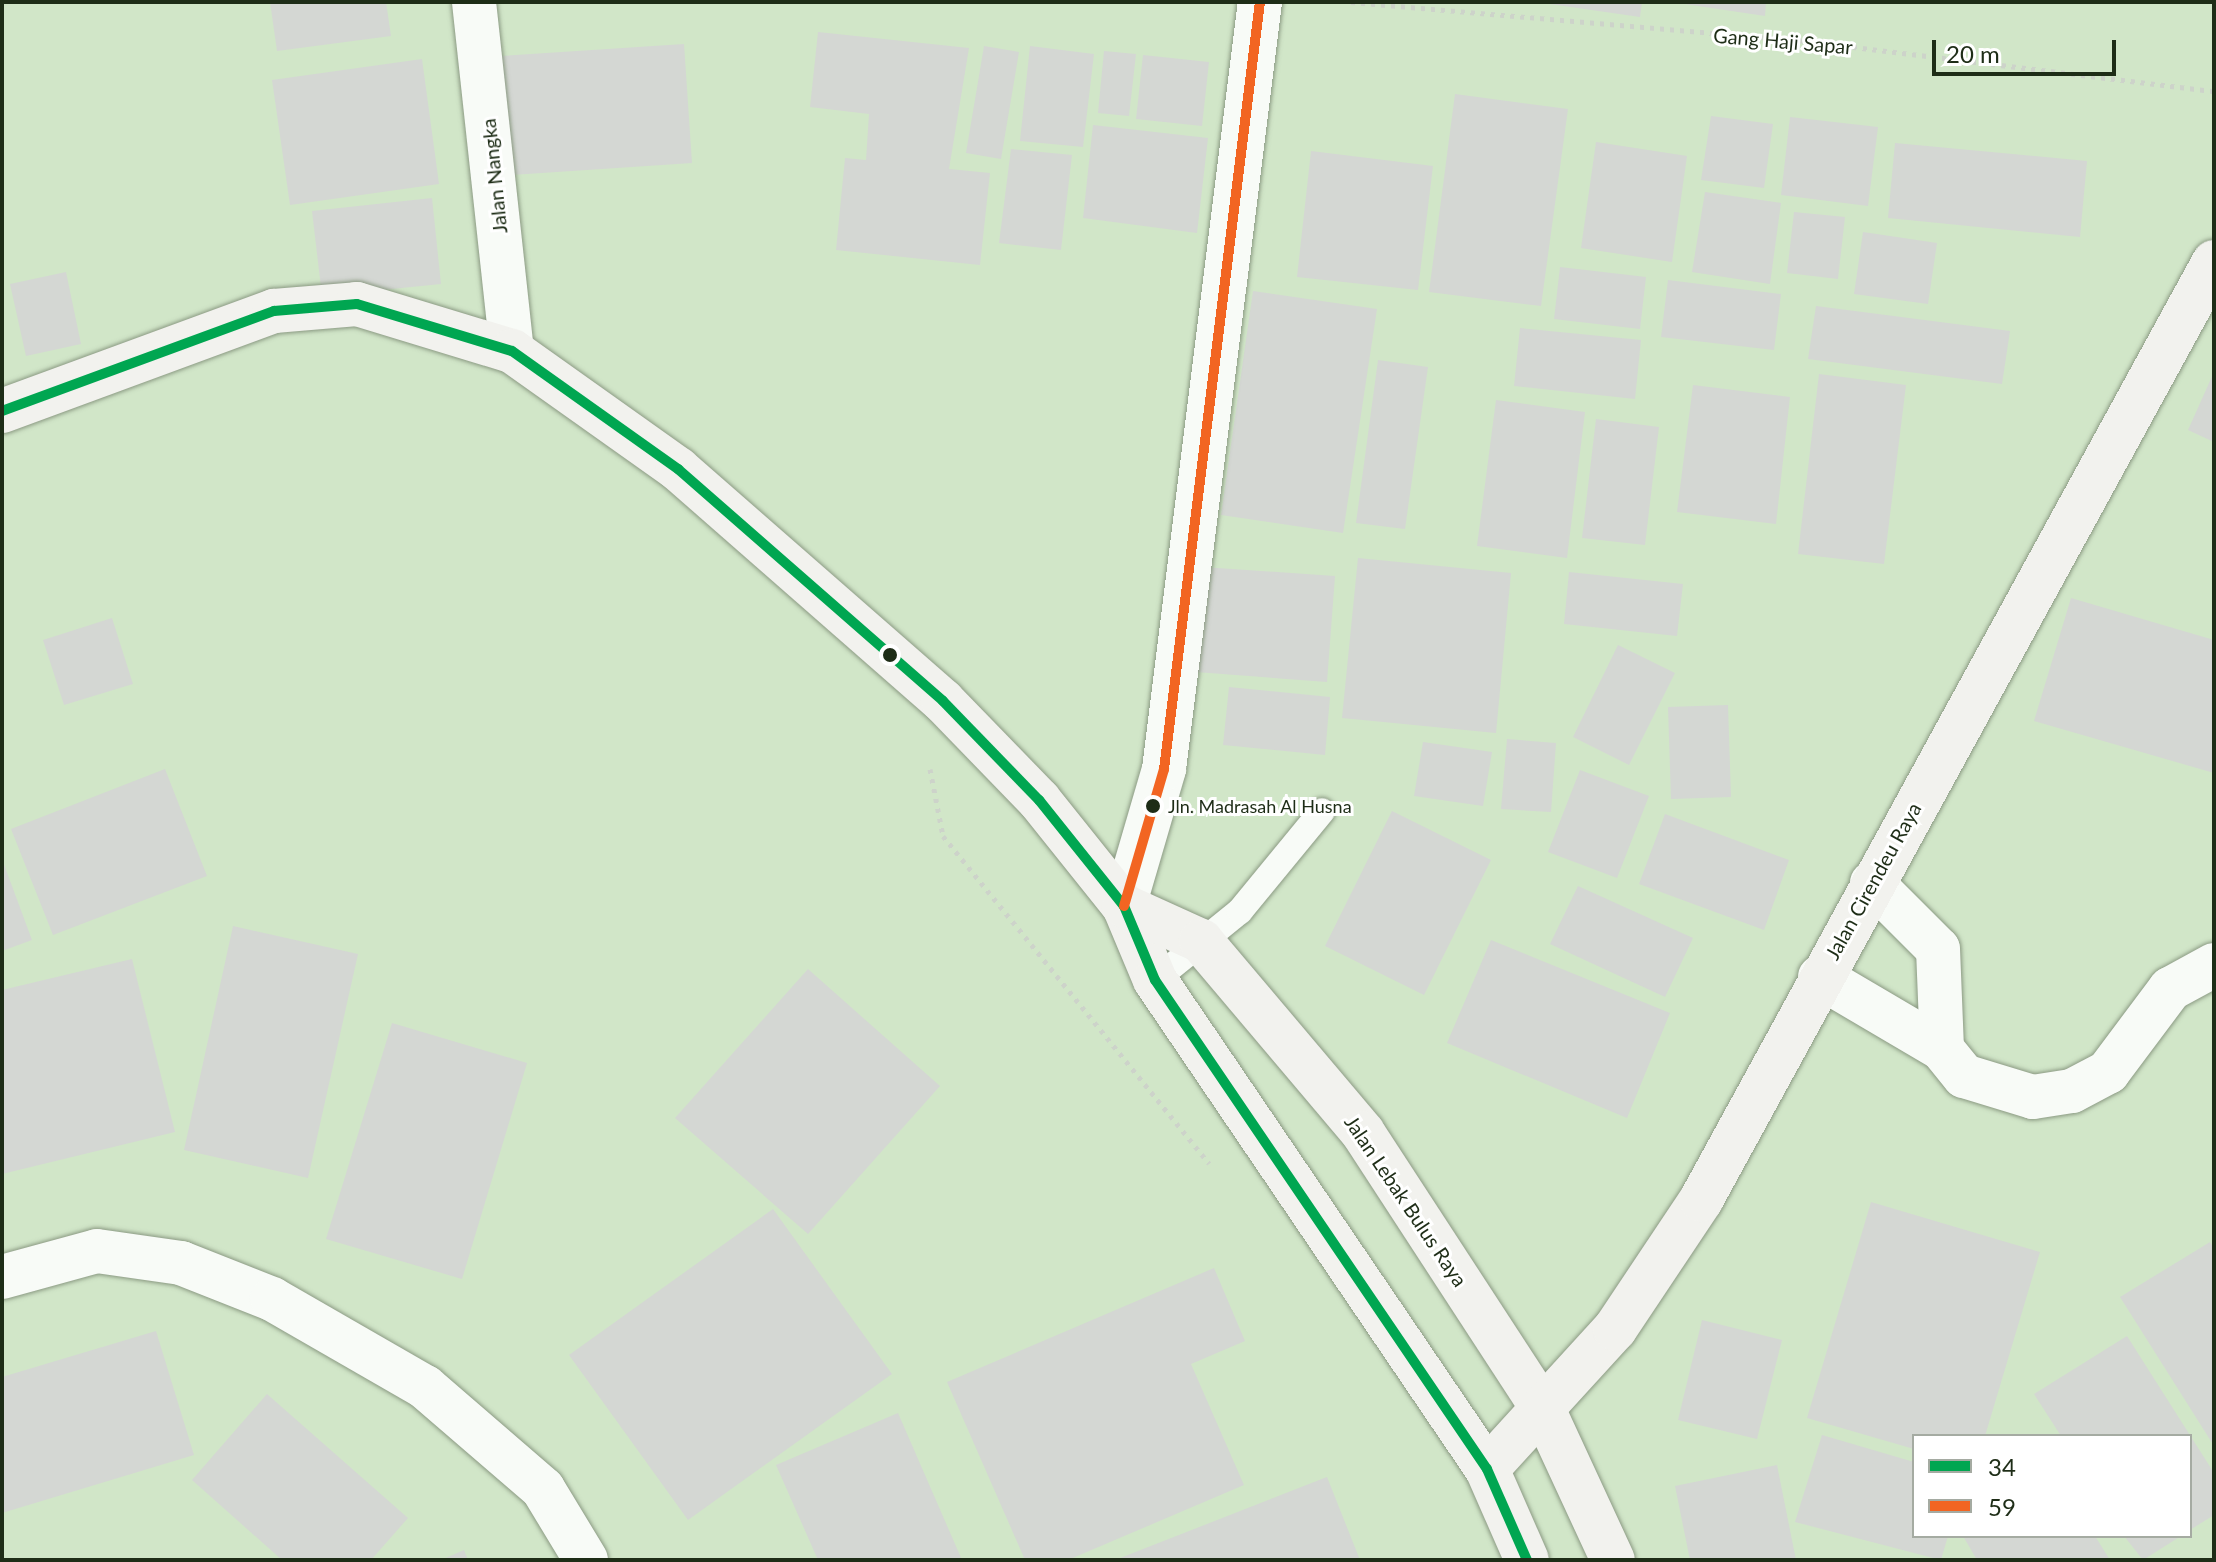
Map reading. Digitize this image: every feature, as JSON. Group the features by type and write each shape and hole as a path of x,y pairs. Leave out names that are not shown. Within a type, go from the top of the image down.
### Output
{"main road":[{"name":"Jalan Cirendeu Raya","path":"1487,1469 1544,1411 1615,1329 1701,1200 1820,977 2214,262"},
{"name":"Jalan Lebak Bulus Raya","path":"2,411 274,311 357,304 512,351 678,469 943,701 1039,800 1124,906 1155,980 1487,1469 1527,1560"},
{"name":"Jalan Lebak Bulus Raya","path":"1124,906 1201,941 1363,1133 1544,1411 1613,1560"}],"street":[{"name":"Jalan Nangka","path":"474,2 512,351"},
{"path":"1124,906 1164,769 1260,2"},
{"path":"1872,883 1938,949 1942,1049"},
{"path":"1820,977 1942,1049 1964,1076 1998,1092 2033,1097 2072,1091 2108,1072 2170,989 2214,965"},
{"path":"2,1277 97,1251 181,1263 272,1299 425,1387 543,1489 586,1560"}],"lane":[{"path":"1155,980 1240,911 1322,811"}],"path":[{"name":"Gang Haji Sapar","path":"1351,2 1813,42 2214,91"},
{"path":"943,701 930,773 943,836 1212,1167"}],"building":[{"path":"270,2 386,2 391,36 277,51"},
{"path":"1536,2 1642,2 1640,17"},
{"path":"1671,2 1766,2 1765,16"},
{"path":"818,32 969,48 949,169 990,173 980,265 836,250 845,158 866,160 869,114 810,107"},
{"path":"684,44 692,163 495,176 487,57"},
{"path":"984,46 1019,52 1001,159 966,153"},
{"path":"1030,46 1094,54 1083,147 1020,141"},
{"path":"1104,51 1136,54 1129,116 1098,113"},
{"path":"1143,55 1209,62 1202,126 1136,119"},
{"path":"422,59 439,184 290,205 272,80"},
{"path":"1455,94 1568,109 1541,306 1429,292"},
{"path":"1711,116 1773,124 1764,188 1701,180"},
{"path":"1790,117 1878,127 1868,206 1781,195"},
{"path":"1093,125 1208,138 1197,233 1083,218"},
{"path":"1596,142 1687,156 1672,262 1581,248"},
{"path":"1895,143 2087,161 2080,237 1888,218"},
{"path":"1011,149 1072,155 1061,250 999,243"},
{"path":"1311,151 1433,166 1418,290 1297,277"},
{"path":"1705,192 1781,203 1770,284 1692,272"},
{"path":"432,198 441,284 322,296 312,211"},
{"path":"1794,212 1845,217 1838,279 1787,273"},
{"path":"1863,232 1937,243 1928,304 1854,294"},
{"path":"1560,267 1646,277 1640,329 1554,319"},
{"path":"66,272 81,344 26,356 10,284"},
{"path":"1668,280 1781,294 1774,350 1661,337"},
{"path":"1253,291 1377,309 1343,533 1221,515"},
{"path":"1816,306 2010,331 2002,384 1808,359"},
{"path":"1520,328 1641,340 1635,399 1514,386"},
{"path":"1378,360 1428,367 1405,529 1356,523"},
{"path":"2214,372 2214,442 2188,430"},
{"path":"1819,374 1906,385 1884,564 1798,554"},
{"path":"1693,385 1790,397 1776,524 1677,512"},
{"path":"1496,400 1585,412 1567,558 1477,546"},
{"path":"1596,419 1659,427 1645,545 1582,538"},
{"path":"1358,558 1511,573 1496,733 1342,718"},
{"path":"1203,567 1335,576 1327,682 1196,672"},
{"path":"1569,572 1683,584 1677,636 1564,624"},
{"path":"2071,598 2214,640 2214,773 2034,721"},
{"path":"112,618 133,684 64,705 43,640"},
{"path":"1618,645 1675,673 1629,765 1573,737"},
{"path":"1229,687 1330,697 1325,755 1223,745"},
{"path":"1728,705 1731,797 1671,799 1668,707"},
{"path":"1507,739 1556,743 1551,812 1501,809"},
{"path":"1423,742 1492,752 1483,806 1414,796"},
{"path":"165,769 207,876 53,935 11,829"},
{"path":"1580,770 1649,796 1617,878 1548,852"},
{"path":"1392,811 1491,860 1424,995 1325,946"},
{"path":"1665,814 1789,860 1764,930 1639,884"},
{"path":"2,859 32,940 2,951"},
{"path":"1578,886 1693,938 1665,997 1550,944"},
{"path":"233,926 358,954 308,1178 184,1150"},
{"path":"1491,940 1670,1013 1627,1118 1447,1043"},
{"path":"132,959 175,1132 2,1174 2,990"},
{"path":"808,969 940,1086 808,1234 675,1118"},
{"path":"392,1023 527,1063 462,1279 326,1239"},
{"path":"1871,1202 2040,1252 1986,1434 1912,1434 1912,1448 1807,1418"},
{"path":"773,1209 892,1374 688,1520 569,1355"},
{"path":"2210,1242 2214,1249 2214,1446 2120,1297"},
{"path":"1214,1268 1245,1341 1191,1364 1244,1485 1068,1560 1025,1560 947,1382"},
{"path":"1702,1320 1782,1340 1757,1439 1678,1420"},
{"path":"156,1331 194,1455 2,1513 2,1377"},
{"path":"2127,1336 2189,1434 2060,1434 2034,1394"},
{"path":"267,1394 408,1518 371,1560 282,1560 192,1480"},
{"path":"898,1413 962,1560 818,1560 776,1465"},
{"path":"1822,1435 1912,1461 1912,1538 1947,1538 1941,1560 1795,1522"},
{"path":"2192,1438 2214,1473 2214,1515 2192,1529"},
{"path":"1777,1465 1796,1560 1690,1560 1675,1486"},
{"path":"1327,1477 1360,1560 1115,1560"},
{"path":"1964,1538 2096,1538 2110,1560 1977,1560"},
{"path":"2126,1538 2178,1538 2143,1560"},
{"path":"464,1550 468,1560 441,1560"}],"transit line":[{"name":"59","path":"1124,906 1164,769 1260,2"},
{"name":"34","path":"2,411 274,311 357,304 512,351 678,469 943,701 1039,800 1124,906 1155,980 1487,1469 1527,1560"}],"place":[{"name":"Jln. Madrasah Al Husna","path":"1153,806"}]}
